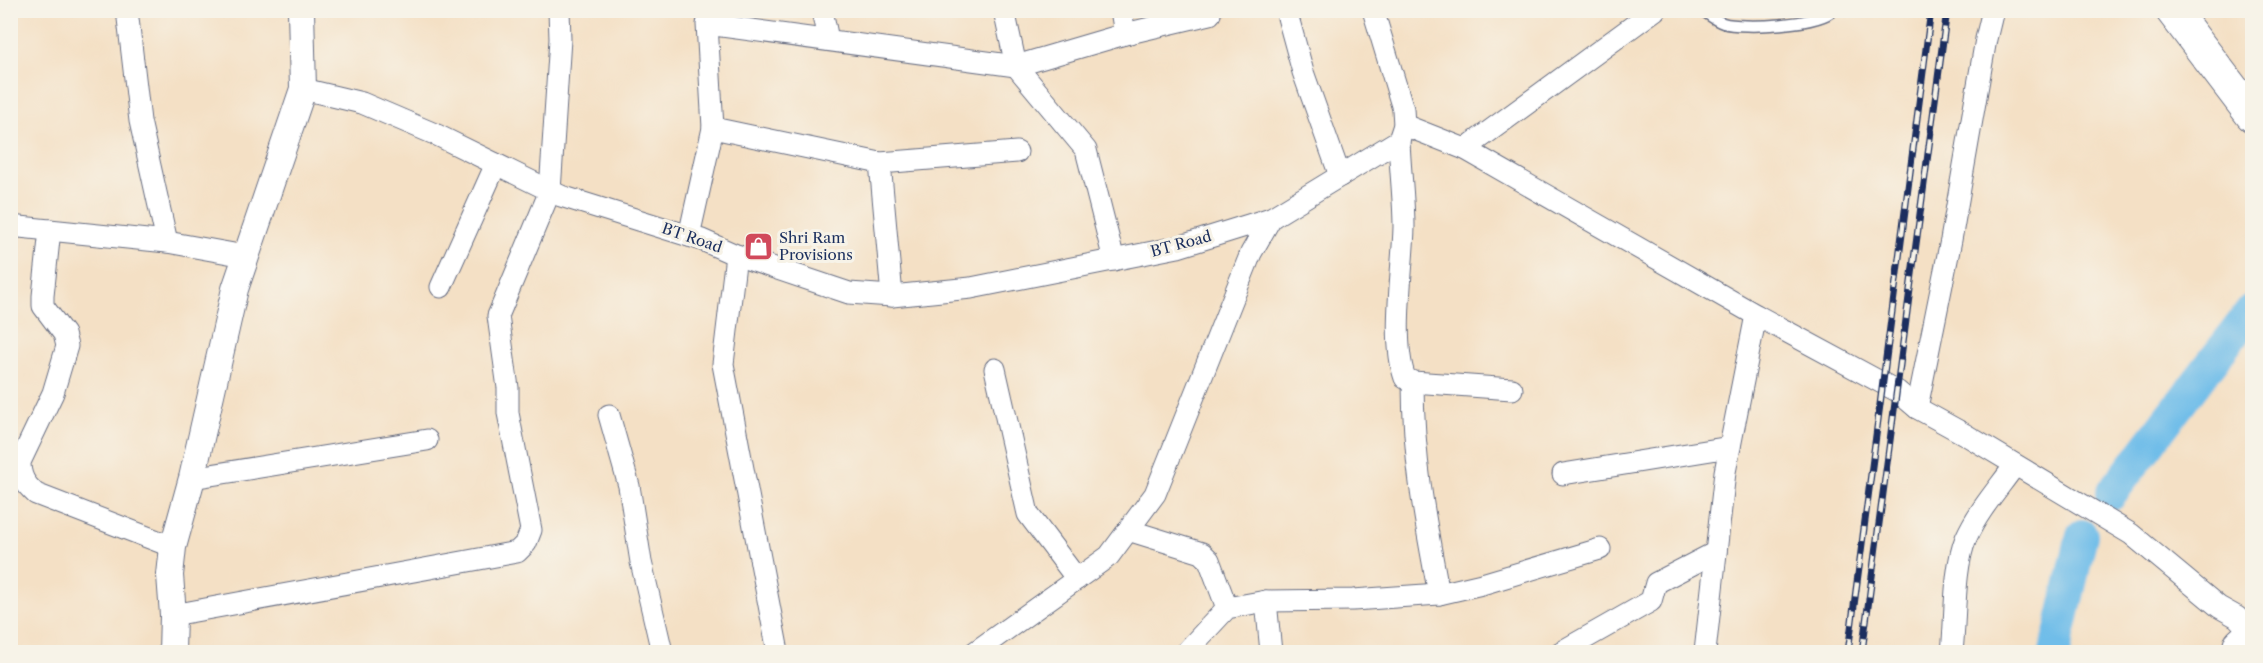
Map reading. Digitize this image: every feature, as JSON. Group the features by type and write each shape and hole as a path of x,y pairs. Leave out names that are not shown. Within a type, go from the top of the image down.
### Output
{"main road":[{"path":"2172,10 2253,115"}],"street":[{"path":"126,10 140,122 167,242"},
{"path":"172,652 173,615 170,575 173,548 192,478 235,289 303,88 301,10"},
{"path":"173,615 517,552 526,543 531,530 508,413 508,388 498,316 550,190 560,10"},
{"path":"822,10 828,40"},
{"path":"1004,10 1016,66 1086,150 1114,260"},
{"path":"1121,10 1125,34"},
{"path":"1286,10 1303,72 1340,176"},
{"path":"1373,10 1403,110 1401,133 1404,225 1398,343 1400,365 1405,378 1413,382 1512,389"},
{"path":"1465,149 1655,10"},
{"path":"1917,408 1951,240 1993,10"},
{"path":"689,236 713,128 706,17 828,40 1016,66 1125,34 1210,14"},
{"name":"BT Road","path":"303,88 362,103 437,135 550,190 849,293 892,296 971,288 1178,247 1271,218"},
{"path":"713,128 880,163 1017,152"},
{"path":"975,652 1109,556 1155,494 1251,253 1271,218 1340,176 1401,133 1465,149 1756,315 1897,391 1917,408 2131,534 2219,607 2227,627 2245,643"},
{"path":"880,163 892,296"},
{"path":"441,287 496,164"},
{"path":"10,226 167,242 245,256"},
{"path":"50,230 43,306 64,334 67,346 53,393 20,462 20,474 25,484 36,494 173,548"},
{"path":"736,255 723,364 778,652"},
{"path":"1705,652 1730,447 1756,315"},
{"path":"995,369 1028,514 1077,579"},
{"path":"1413,382 1413,427 1419,490 1439,594"},
{"path":"609,415 628,486 641,561 662,652"},
{"path":"192,478 427,440"},
{"path":"1563,474 1730,447"},
{"path":"1952,652 1958,571 1965,540 1977,517 2015,465"},
{"path":"1128,530 1202,553 1209,560 1227,608"},
{"path":"1186,652 1227,608 1266,601 1353,600 1439,594 1482,584 1600,549"},
{"path":"1561,652 1650,601 1656,583 1716,552"},
{"path":"1266,601 1271,652"}],"lane":[{"path":"1702,10 1721,23 1742,27 1777,25 1823,18 1833,10"}],"waterway":[{"path":"2111,494 2252,310"},
{"path":"2055,652 2082,535"}],"railway":[{"path":"1848,652 1931,10"},
{"path":"1862,652 1947,10"}],"place":[{"name":"Shri Ram Provisions","path":"758,247"}]}
